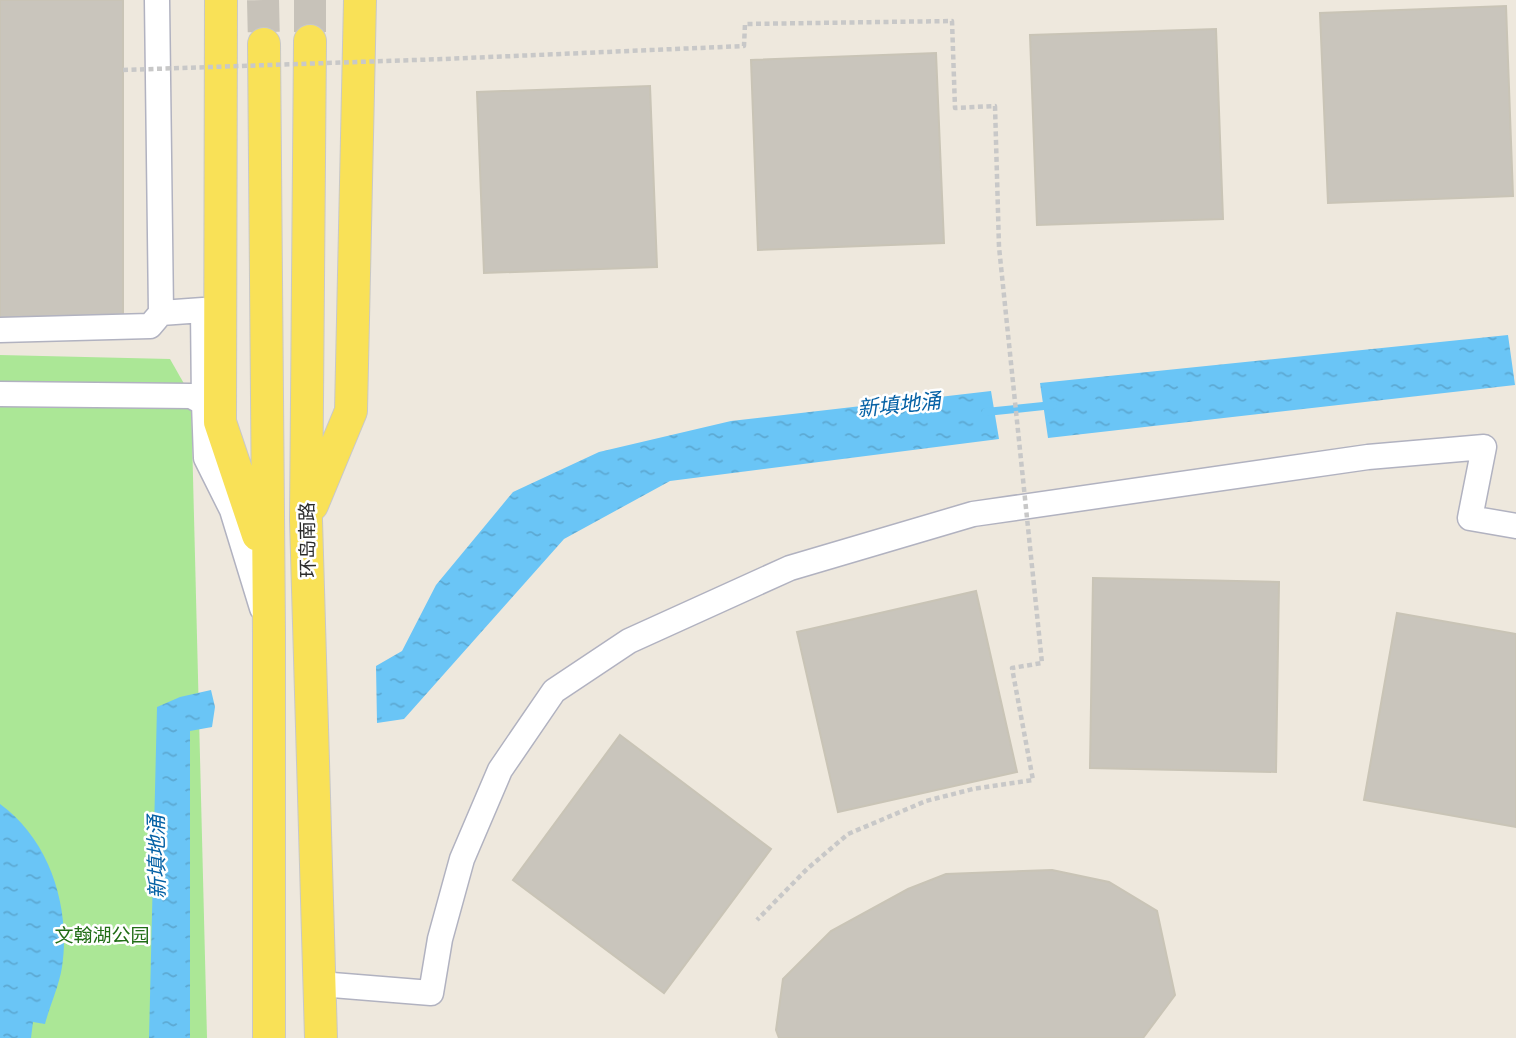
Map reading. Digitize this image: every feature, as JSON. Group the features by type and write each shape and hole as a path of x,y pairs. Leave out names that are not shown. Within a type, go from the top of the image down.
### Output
{"main road":[{"path":"221,0 220,422 268,563"},
{"path":"306,520 351,411 360,0"},
{"name":"环岛南路","path":"310,41 306,520 321,1038"},
{"name":"环岛南路","path":"264,44 269,1038"}],"lane":[{"path":"0,330 150,326 161,313 157,0"},
{"path":"161,313 203,310 206,458 232,510 269,632"},
{"path":"0,394 191,396 204,403"},
{"path":"320,984 431,993 440,939 462,859 500,770 554,691 629,641 790,568 972,514 1368,457 1484,447 1470,518 1516,526"}],"path":[{"path":"123,70 744,46 745,24 952,21 955,108 995,106 999,247 1042,663 1012,668 1033,780 973,789 926,801 848,834 807,869 757,920"}],"green space":[{"name":"文翰湖公园","path":"0,355 170,359 191,396 207,1038 0,1038"}],"water":[{"path":"1508,335 1515,385 1048,438 1040,383"},
{"path":"991,391 999,439 670,481 564,539 404,719 377,723 376,666 402,651 436,585 513,492 599,452 731,421"},
{"path":"211,690 215,707 212,727 190,731 190,1038 149,1038 157,707 180,697"},
{"path":"0,804 32,836 44,856 60,899 64,945 62,967 45,1024 33,1022 31,1038 0,1038"}],"building":[{"path":"0,0 123,0 123,318 0,320"},
{"path":"1506,6 1513,196 1328,203 1320,13"},
{"path":"1216,29 1223,219 1037,225 1030,35"},
{"path":"936,53 944,243 758,250 751,60"},
{"path":"650,86 657,267 484,273 477,92"},
{"path":"1093,578 1279,582 1276,772 1090,768"},
{"path":"976,591 1017,772 838,812 797,632"},
{"path":"1397,613 1516,634 1516,827 1364,800"},
{"path":"620,735 771,849 664,993 513,880"},
{"path":"1052,870 1109,882 1157,911 1175,995 1143,1038 779,1038 776,1030 783,979 831,931 908,889 946,874"}],"waterway":[{"name":"新填地涌","path":"986,412 1053,405"}],"tunnel":[{"path":"263,0 264,44"},
{"path":"310,0 310,41"}]}
